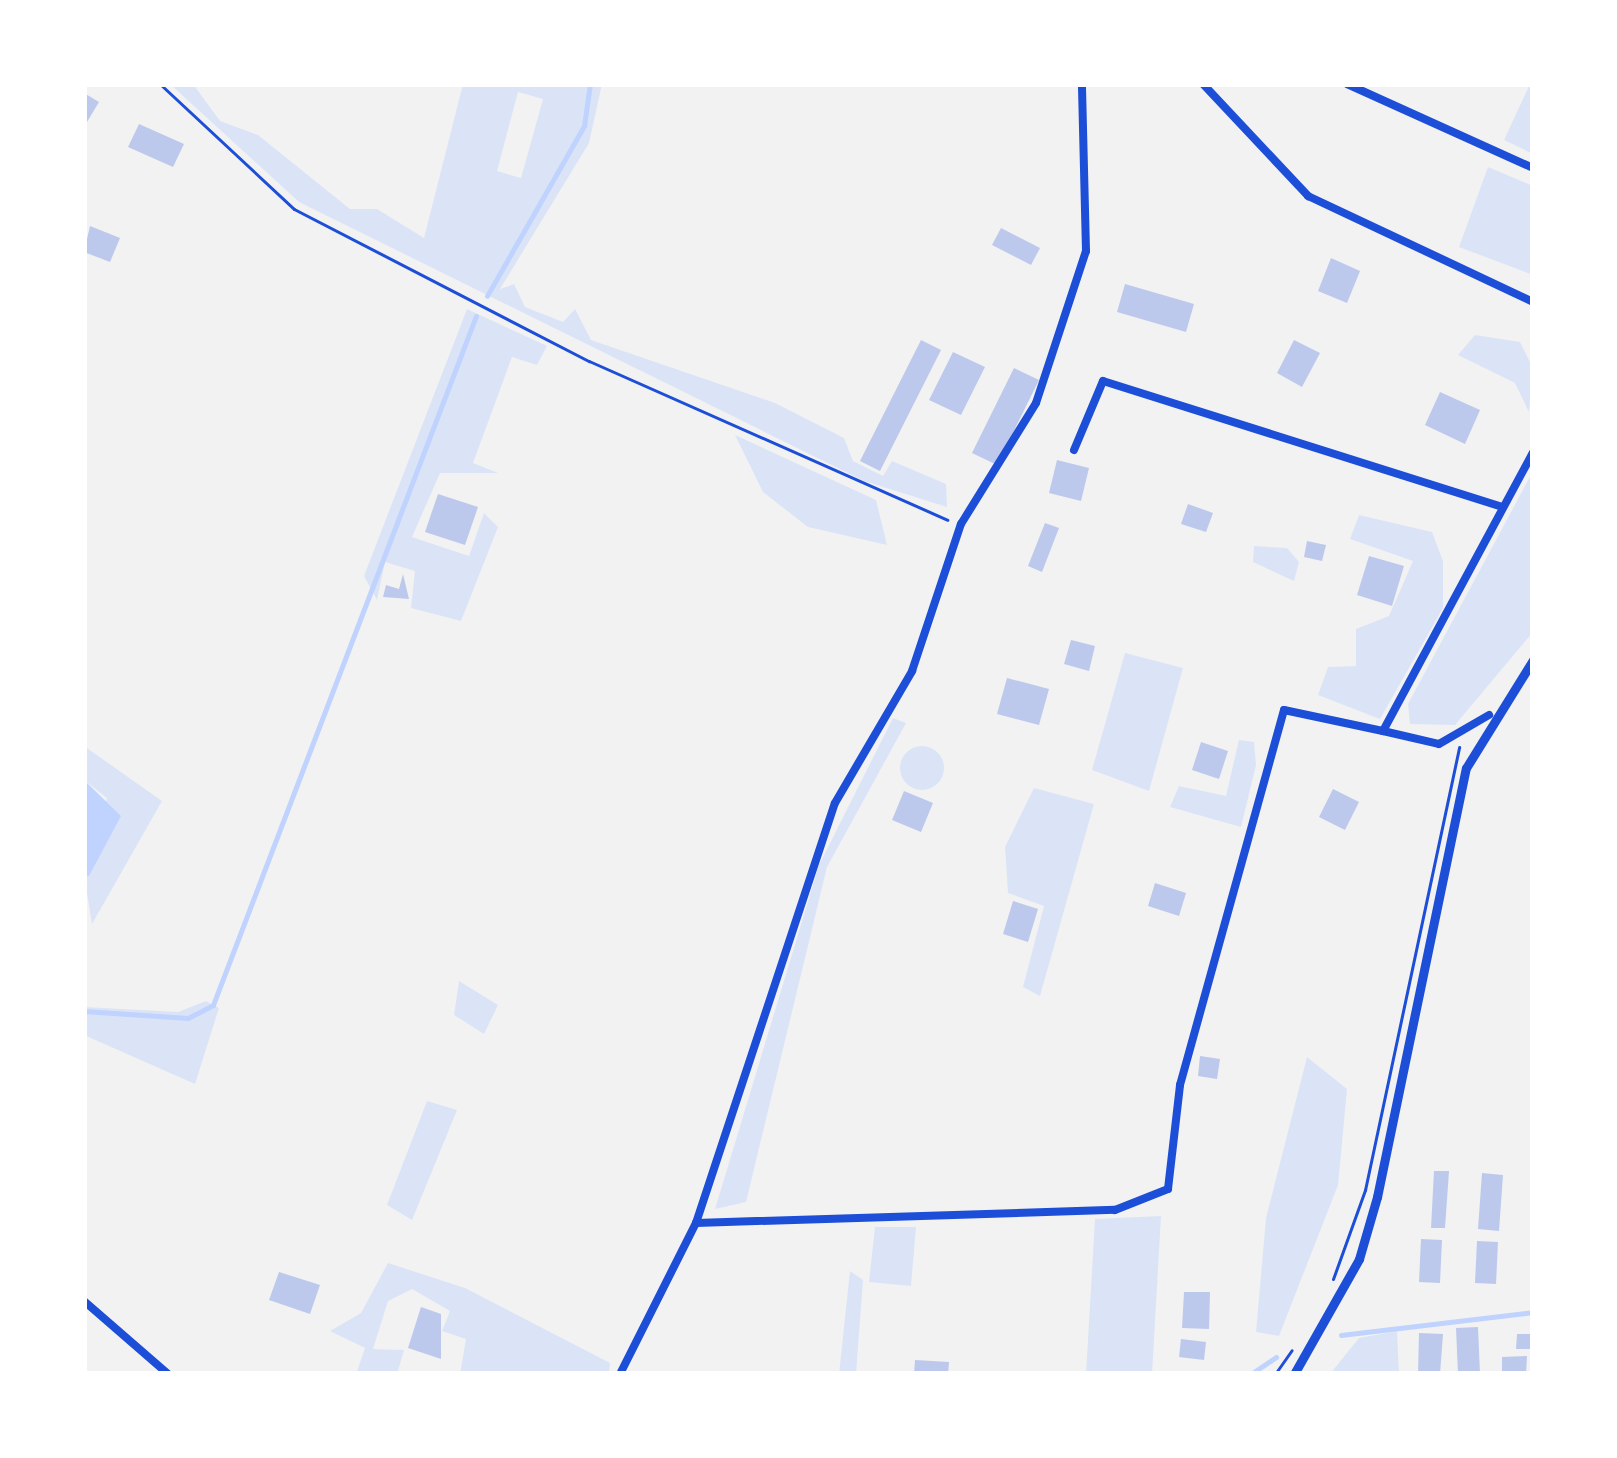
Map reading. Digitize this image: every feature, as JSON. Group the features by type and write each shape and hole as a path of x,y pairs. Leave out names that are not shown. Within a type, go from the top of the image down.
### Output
{"street":[{"path":"620,1374 696,1223 835,803 912,671 961,524 1036,403 1086,251 1082,84"},
{"path":"1203,84 1308,196 1533,302"},
{"path":"1347,84 1533,168"},
{"path":"1074,450 1103,381 1503,507"},
{"path":"1383,731 1533,453"},
{"path":"1294,1374 1359,1259 1451,820 1489,716 1533,660"},
{"path":"696,1223 1147,1204 1176,1166 1184,1067 1284,710 1383,731 1411,743 1458,736 1489,716"},
{"path":"84,1301 168,1374"}],"path":[{"path":"160,84 294,208 815,468 961,524"},
{"path":"1324,1298 1365,1190 1458,736"},
{"path":"1275,1374 1302,1336"}],"shaded area":[{"path":"170,84 193,84 220,121 258,135 350,209 377,209 424,238 463,84 602,84 589,143 500,289 514,284 525,307 563,322 575,309 591,340 775,403 844,438 853,461 883,476 892,461 946,484 947,507 864,481 299,202","holes":["518,92 543,99 521,178 497,171"]},
{"path":"1533,84 1533,154 1504,140"},
{"path":"1488,167 1533,186 1533,275 1459,247"},
{"path":"467,309 547,346 537,365 512,357 473,463 498,473 440,473 412,537 469,556 484,513 498,527 461,621 411,608 415,571 385,562 377,600 364,576"},
{"path":"1475,335 1520,342 1533,368 1529,412 1515,383 1458,355"},
{"path":"735,435 876,500 887,545 808,527 763,492"},
{"path":"1533,471 1533,632 1455,725 1410,724 1408,704"},
{"path":"1359,515 1432,532 1443,561 1443,608 1380,719 1318,695 1328,667 1356,666 1356,629 1389,616 1413,561 1350,539"},
{"path":"1254,546 1287,548 1299,562 1294,581 1253,562"},
{"path":"1125,653 1183,668 1149,791 1092,770"},
{"path":"893,718 906,723 827,867 746,1202 715,1209 819,865"},
{"path":"1239,740 1254,742 1256,765 1241,827 1170,807 1179,786 1226,796"},
{"path":"84,746 162,801 92,924 84,875 107,798 84,780"},
{"path":"922,746 938,752 944,768 938,784 922,790 906,784 900,768 906,752"},
{"path":"1034,788 1094,804 1040,996 1023,987 1044,906 1008,893 1005,847"},
{"path":"459,981 498,1005 484,1034 454,1015"},
{"path":"206,1001 219,1008 195,1084 84,1035 84,1007 178,1012"},
{"path":"1307,1057 1347,1089 1338,1185 1279,1336 1256,1332 1266,1218"},
{"path":"427,1101 457,1110 412,1220 387,1205"},
{"path":"1161,1216 1152,1374 1086,1374 1095,1219"},
{"path":"875,1227 916,1227 911,1286 869,1282"},
{"path":"388,1263 465,1288 610,1363 609,1374 460,1374 466,1339 442,1331 450,1311 412,1289 388,1301 373,1349 404,1350 397,1374 356,1374 365,1348 330,1331 361,1313"},
{"path":"850,1271 863,1280 856,1374 839,1374"},
{"path":"1397,1331 1399,1374 1330,1374 1359,1338"}],"water":[{"path":"84,780 121,816 89,876 84,875"}],"building":[{"path":"84,93 99,102 84,127"},
{"path":"139,124 184,144 173,167 128,147"},
{"path":"90,226 120,238 110,262 84,252"},
{"path":"1001,228 1040,248 1031,265 992,245"},
{"path":"1331,258 1360,271 1347,303 1318,291"},
{"path":"1125,284 1194,304 1186,332 1117,312"},
{"path":"921,340 941,350 880,471 860,461"},
{"path":"1294,340 1320,353 1302,387 1277,373"},
{"path":"953,352 985,367 961,415 929,400"},
{"path":"1014,368 1039,380 997,465 972,453"},
{"path":"1440,392 1480,410 1465,444 1425,425"},
{"path":"1057,460 1089,468 1081,501 1049,493"},
{"path":"438,494 478,507 465,545 425,532"},
{"path":"1188,504 1213,513 1206,532 1181,524"},
{"path":"1045,523 1059,528 1042,572 1028,566"},
{"path":"1307,541 1326,545 1322,561 1304,557"},
{"path":"1369,556 1404,566 1392,606 1357,595"},
{"path":"403,574 409,599 383,597 386,585 399,589"},
{"path":"1071,640 1095,646 1089,671 1064,664"},
{"path":"1007,678 1049,689 1039,725 997,714"},
{"path":"1201,742 1228,751 1219,779 1192,770"},
{"path":"1333,789 1359,802 1345,830 1319,817"},
{"path":"904,791 933,803 921,832 892,820"},
{"path":"1155,883 1186,893 1179,916 1148,906"},
{"path":"1013,901 1038,909 1028,942 1003,934"},
{"path":"1200,1056 1220,1059 1217,1079 1198,1076"},
{"path":"1434,1171 1449,1171 1445,1228 1431,1228"},
{"path":"1482,1173 1503,1175 1499,1231 1478,1229"},
{"path":"1421,1239 1442,1240 1440,1283 1419,1282"},
{"path":"1477,1241 1498,1242 1496,1284 1475,1283"},
{"path":"279,1272 320,1285 310,1314 269,1300"},
{"path":"1184,1292 1210,1292 1209,1329 1182,1328"},
{"path":"421,1307 441,1314 441,1359 408,1348"},
{"path":"1478,1327 1480,1374 1458,1374 1456,1328"},
{"path":"1419,1333 1443,1334 1440,1374 1418,1374"},
{"path":"1517,1334 1533,1334 1533,1349 1516,1349"},
{"path":"1181,1339 1206,1342 1204,1360 1179,1357"},
{"path":"1527,1356 1526,1374 1502,1374 1502,1357"},
{"path":"915,1360 949,1362 948,1374 914,1374"}],"waterway":[{"path":"487,296 584,126 590,84"},
{"path":"84,1011 188,1018 213,1005 476,316"},
{"path":"1341,1335 1533,1312"},
{"path":"1251,1374 1276,1357"}]}
